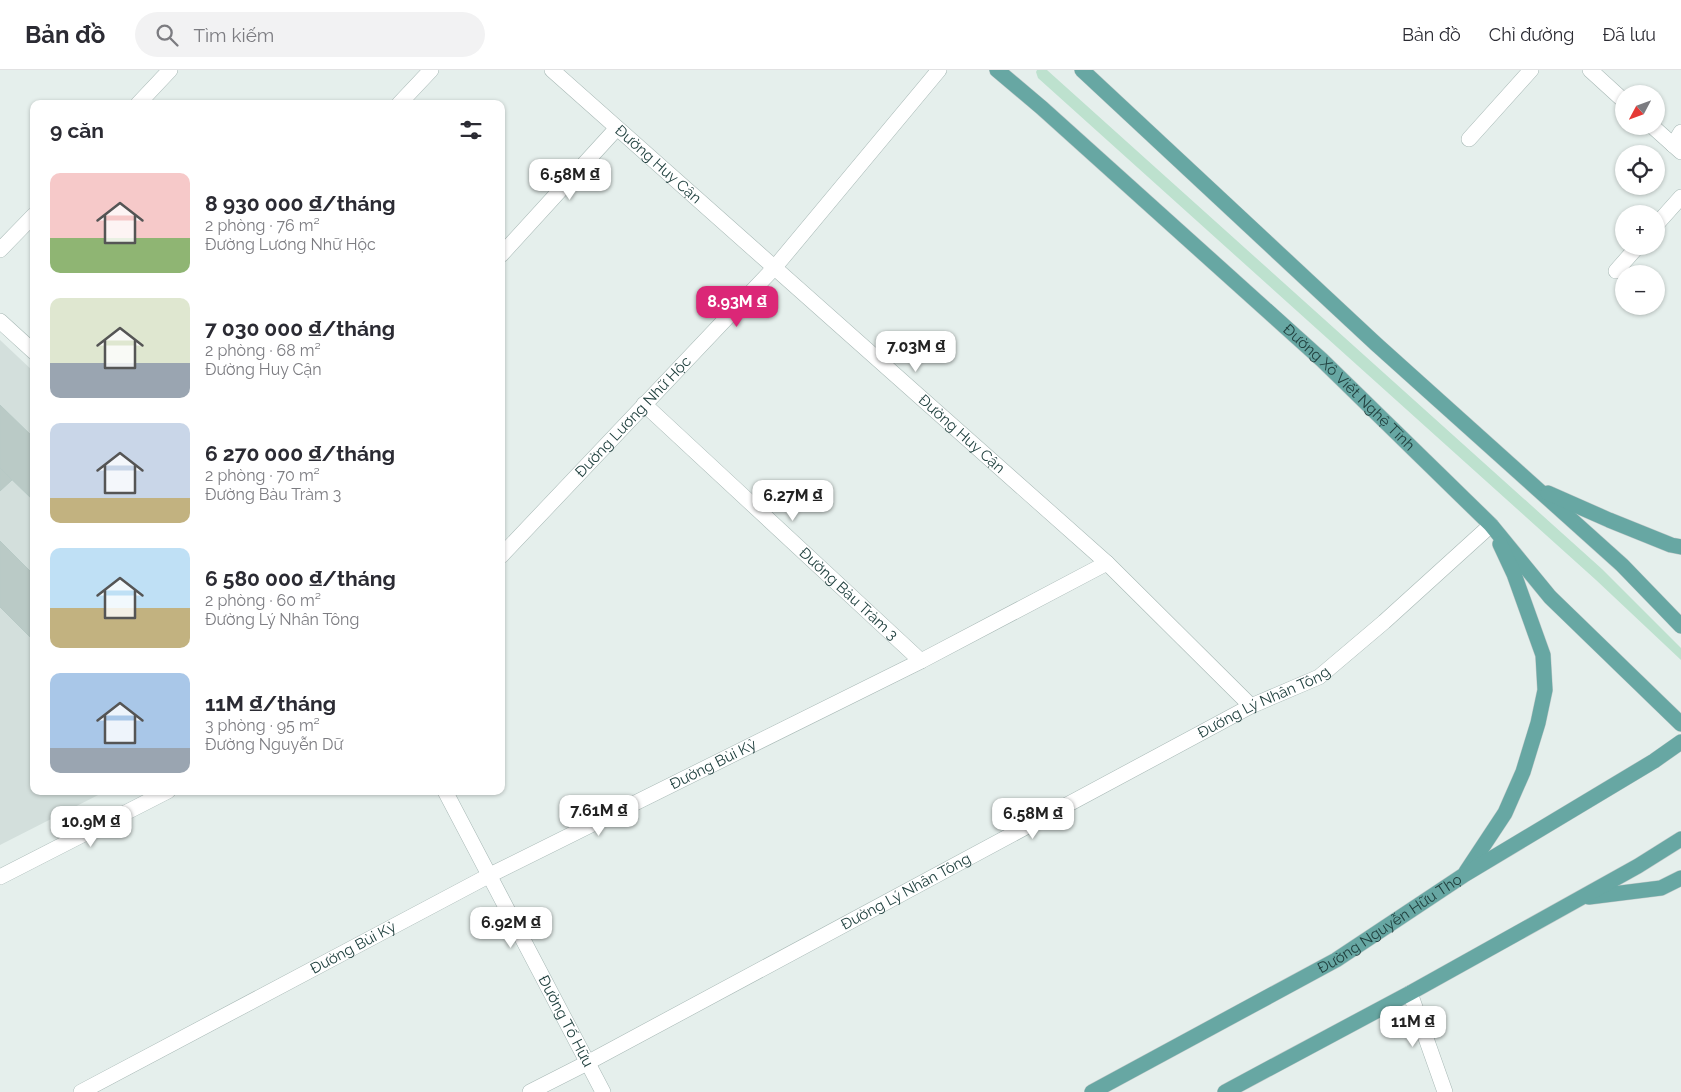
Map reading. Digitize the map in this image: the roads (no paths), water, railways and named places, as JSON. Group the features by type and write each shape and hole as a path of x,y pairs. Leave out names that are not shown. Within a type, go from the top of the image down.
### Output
{"main road":[{"name":"Đường Xô Viết Nghệ Tĩnh","path":"997,70 1042,108 1322,360 1491,524 1550,597 1681,724"},
{"path":"1082,70 1369,337 1622,565 1681,626"},
{"path":"1536,488 1618,524 1671,545 1681,547"},
{"path":"1464,875 1505,813 1523,772 1538,723 1545,690 1543,655 1514,574 1491,524"},
{"name":"Đường Nguyễn Hữu Thọ","path":"1092,1092 1336,960 1464,875 1654,761 1681,742"},
{"path":"1226,1092 1410,994 1638,866 1681,839"},
{"path":"1580,899 1661,888 1681,878"}],"street":[{"path":"142,100 170,70"},
{"path":"403,100 431,70"},
{"name":"Đường Huy Cận","path":"552,70 1108,563 1251,706"},
{"name":"Đường Lương Nhữ Hộc","path":"505,552 775,267 939,70"},
{"path":"1469,139 1530,70"},
{"path":"1590,70 1615,92"},
{"path":"505,251 617,128"},
{"path":"1665,134 1678,143"},
{"path":"1665,215 1681,198"},
{"path":"0,250 30,218"},
{"path":"1621,265 1630,255"},
{"path":"0,321 30,348"},
{"name":"Đường Bàu Tràm 3","path":"644,404 921,661"},
{"name":"Đường Lý Nhân Tông","path":"530,1092 1251,706 1319,677 1384,622 1491,524"},
{"name":"Đường Bùi Kỷ","path":"81,1092 490,875 921,661 1108,563"},
{"path":"0,878 160,795"},
{"name":"Đường Tố Hữu","path":"447,795 603,1092"},
{"path":"1410,994 1445,1092"}]}
